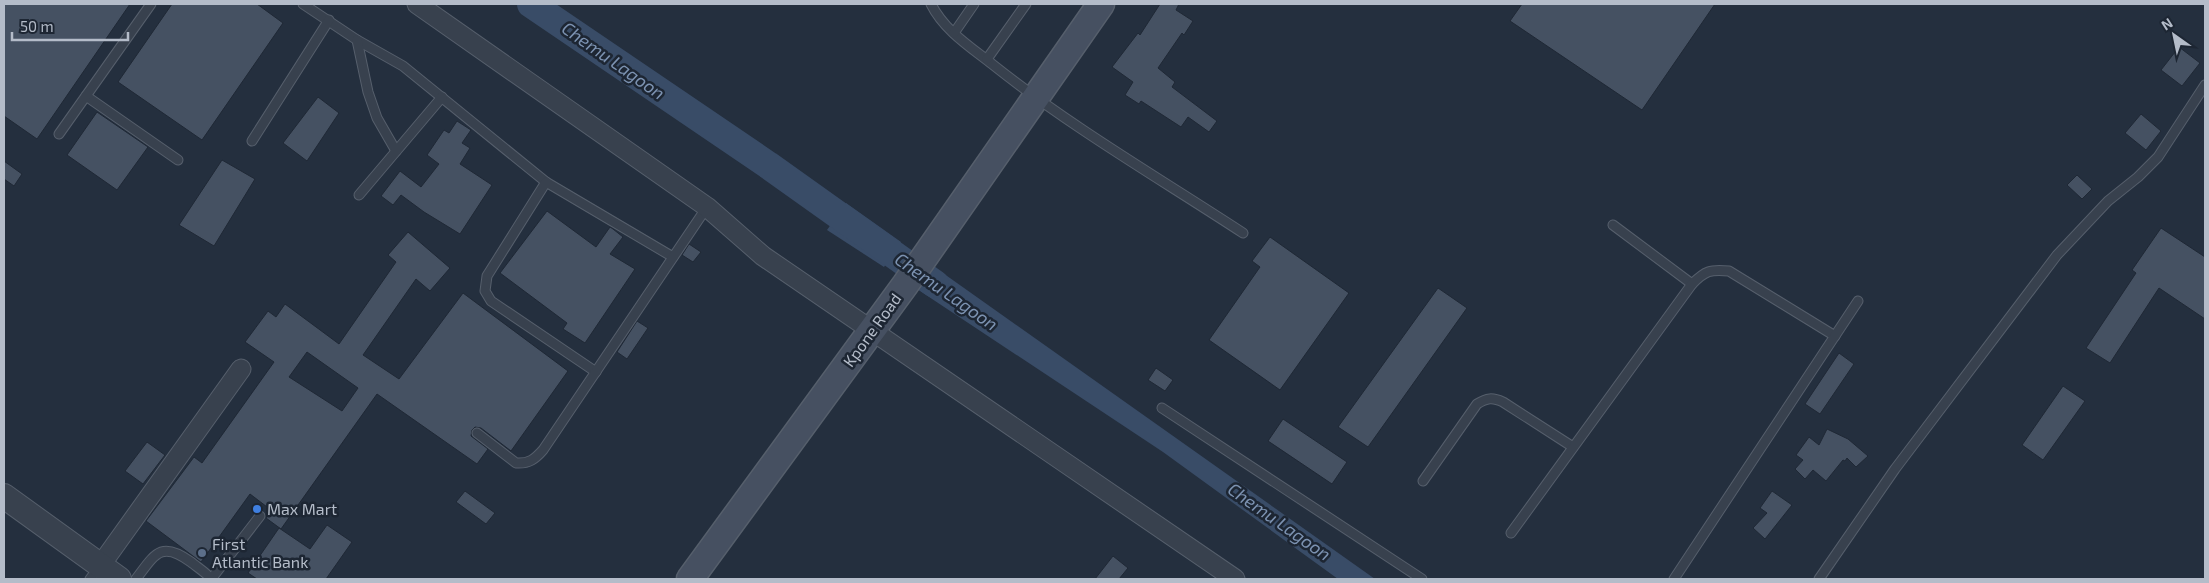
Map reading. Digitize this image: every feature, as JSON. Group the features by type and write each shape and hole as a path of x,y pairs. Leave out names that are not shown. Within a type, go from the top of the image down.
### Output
{"main road":[{"name":"Kpone Road","path":"690,579 905,285 1101,4"}],"street":[{"path":"417,4 707,207 764,256 1235,579"},
{"path":"4,496 103,575 241,369"}],"lane":[{"path":"59,134 151,4"},
{"path":"303,4 357,40 403,66 546,182 673,257"},
{"path":"931,4 939,20 1035,98 1243,233"},
{"path":"954,33 974,4"},
{"path":"987,59 1026,4"},
{"path":"252,141 329,20"},
{"path":"357,40 368,92 377,118 396,151"},
{"path":"1819,579 1895,470 2057,255 2108,201 2138,177 2158,157 2205,85"},
{"path":"86,96 178,160"},
{"path":"359,195 442,97"},
{"path":"546,182 490,270 487,276 485,291 490,301 596,372"},
{"path":"477,433 516,464 524,464 533,460 543,450 707,207"},
{"path":"1613,225 1692,284"},
{"path":"1511,533 1692,284 1704,273 1716,270 1729,271 1835,336"},
{"path":"1674,579 1858,302"},
{"path":"1423,481 1477,404 1485,399 1494,398 1503,402 1573,447"},
{"path":"1162,408 1422,579"},
{"path":"136,579 151,559 159,552 167,550 178,553 212,579 260,516"}],"water":[{"path":"846,203 901,242 884,267 827,230"},
{"path":"933,266 1375,579 1338,579 1163,452 917,289"}],"building":[{"path":"4,4 130,4 37,139 4,116"},
{"path":"172,4 257,4 283,23 202,140 118,82"},
{"path":"1160,4 1179,4 1176,10 1193,21 1184,35 1182,33 1158,68 1175,82 1172,87 1217,121 1209,132 1188,117 1181,127 1141,101 1139,104 1125,95 1133,82 1112,67 1138,33 1140,35"},
{"path":"1522,4 1715,4 1642,110 1510,21"},
{"path":"2179,47 2200,63 2182,86 2161,70"},
{"path":"318,97 339,113 307,161 283,143"},
{"path":"97,112 148,147 117,190 67,155"},
{"path":"2141,114 2161,131 2146,150 2125,133"},
{"path":"457,121 471,130 462,143 470,148 460,164 492,185 460,234 401,195 393,205 381,196 400,171 421,187 439,164 427,155 444,130 449,133"},
{"path":"222,160 255,179 214,246 179,225"},
{"path":"4,161 22,174 14,186 4,179"},
{"path":"2077,175 2092,189 2082,199 2067,185"},
{"path":"547,211 596,247 610,227 623,237 610,254 635,269 585,343 563,329 567,323 500,273"},
{"path":"2161,228 2205,257 2205,319 2159,288 2110,363 2086,348 2136,273 2132,270"},
{"path":"408,232 450,268 430,291 416,279 363,355 399,379 463,293 568,371 511,451 481,428 475,427 472,430 471,436 488,449 477,464 377,394 281,529 266,518 271,510 250,494 201,562 146,521 194,457 202,463 274,362 245,342 268,311 276,317 285,304 339,344 396,262 388,255","holes":["307,352 358,388 342,411 289,377"]},
{"path":"1270,237 1349,293 1280,390 1209,340 1260,267 1252,261"},
{"path":"689,244 701,252 693,262 682,255"},
{"path":"1438,288 1467,308 1368,447 1338,427"},
{"path":"637,321 648,328 627,359 617,352"},
{"path":"1839,353 1854,364 1820,414 1805,404"},
{"path":"1156,368 1173,380 1165,391 1148,380"},
{"path":"2063,386 2085,401 2043,460 2022,445"},
{"path":"1283,419 1347,462 1332,484 1268,441"},
{"path":"1827,429 1848,439 1868,456 1856,467 1847,458 1845,461 1843,460 1826,481 1813,470 1805,479 1795,469 1803,460 1796,455 1809,437 1819,445"},
{"path":"147,442 165,455 143,484 125,471"},
{"path":"465,491 495,513 486,524 456,502"},
{"path":"1772,491 1792,505 1765,539 1753,528 1767,513 1760,508"},
{"path":"327,525 352,542 326,579 257,579 248,573 279,528 310,549"},
{"path":"1113,556 1128,568 1119,579 1095,579"}],"waterway":[{"name":"Chemu Lagoon","path":"531,4 768,165 935,284"}],"place":[{"name":"Max Mart","path":"257,509"},
{"name":"First Atlantic Bank","path":"202,553"}]}
